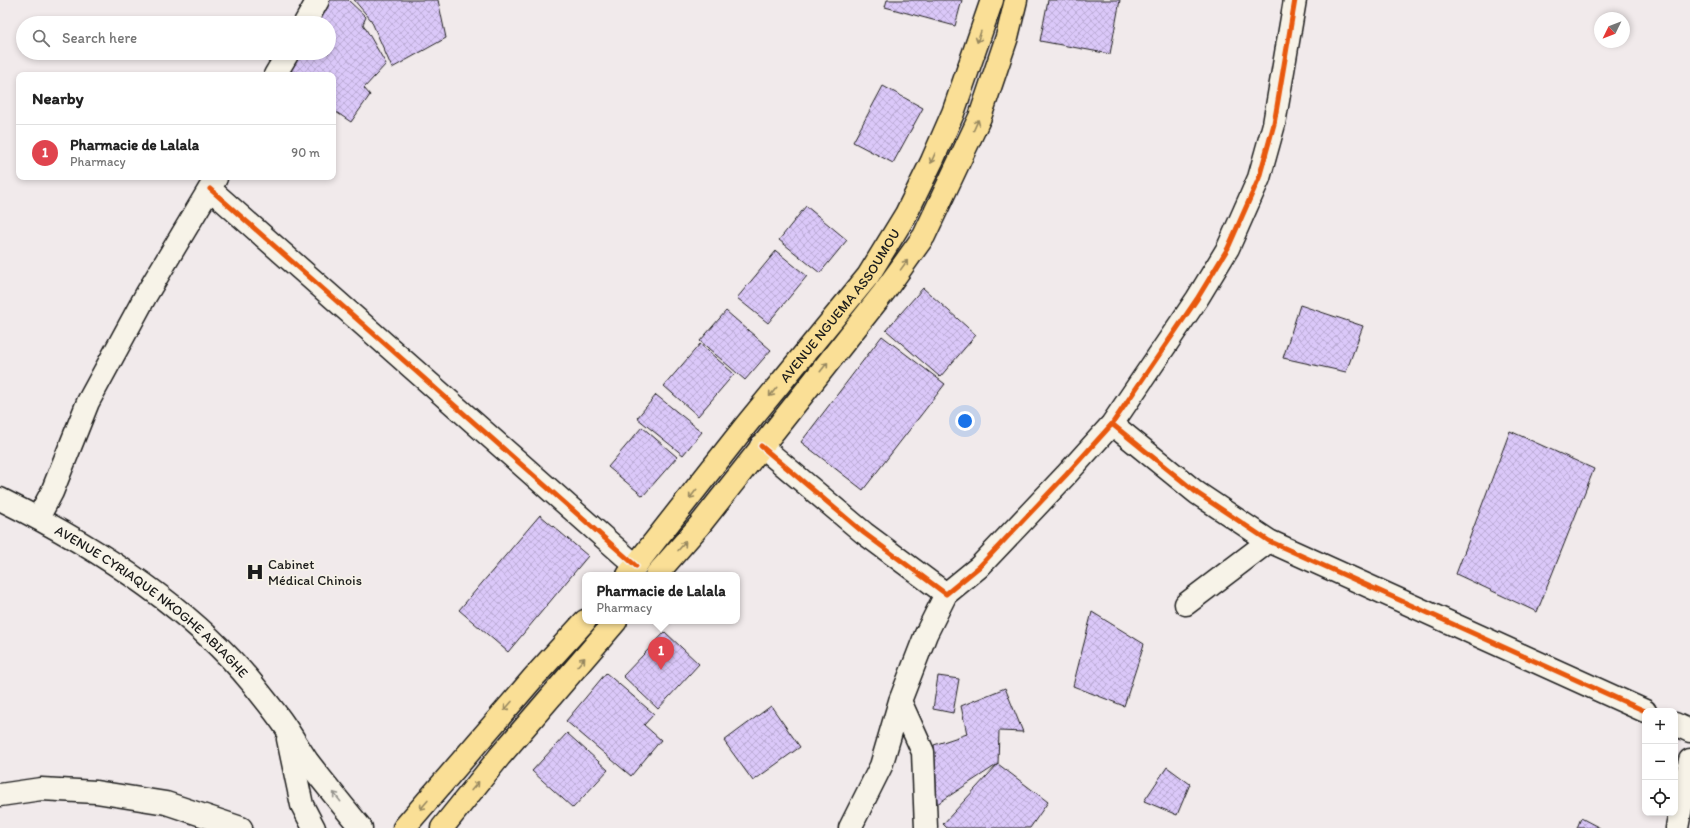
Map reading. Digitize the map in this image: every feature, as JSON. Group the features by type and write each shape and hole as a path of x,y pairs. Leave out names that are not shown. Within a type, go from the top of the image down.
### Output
{"main road":[{"name":"AVENUE NGUEMA ASSOUMOU","path":"632,570 746,425 868,276 906,214 932,161 953,114 992,0"},
{"name":"AVENUE NGUEMA ASSOUMOU","path":"659,572 699,526 884,292 924,236 980,118 1007,37 1016,0"},
{"path":"404,828 534,677 582,624"},
{"path":"442,828 470,792 613,624"}],"street":[{"path":"309,16 318,0"},
{"path":"850,828 881,766 900,701 926,634 946,594 979,568 1112,424 1196,299 1228,248 1259,178 1274,124 1295,0"},
{"path":"277,72 284,60"},
{"path":"38,518 52,492 88,402 146,295 213,183 632,570"},
{"path":"1112,424 1197,493 1269,541 1642,710"},
{"path":"761,446 864,533 946,594"},
{"name":"AVENUE CYRIAQUE NKOGHE ABIAGHE","path":"0,499 38,518 97,551 206,633 252,682 286,726 308,761 361,828"},
{"path":"1186,604 1269,541"},
{"path":"900,701 923,752 926,828"},
{"path":"1678,725 1690,731"},
{"path":"286,726 302,805 314,828"},
{"path":"1677,828 1690,760"},
{"path":"0,795 41,789 96,792 166,803 241,828"}],"building":[{"path":"329,0 348,0 366,17 363,24 386,64 364,88 370,95 351,122 336,112 336,72 293,72 285,67 290,60 336,60 336,16 319,16"},
{"path":"354,0 438,0 446,38 392,68 371,20"},
{"path":"887,0 962,0 955,26 885,7"},
{"path":"1048,0 1120,0 1110,54 1040,41"},
{"path":"883,86 923,108 893,163 853,142"},
{"path":"806,206 847,240 820,273 779,240"},
{"path":"776,251 807,276 768,323 737,298"},
{"path":"923,288 976,335 940,377 886,330"},
{"path":"1300,305 1363,326 1346,372 1283,358"},
{"path":"726,311 771,350 745,380 700,341"},
{"path":"882,336 945,384 863,490 801,442"},
{"path":"700,344 734,374 698,416 664,386"},
{"path":"656,395 702,432 683,455 637,418"},
{"path":"642,427 677,457 643,496 608,467"},
{"path":"1510,431 1594,469 1537,612 1456,574"},
{"path":"540,515 588,556 508,652 459,610"},
{"path":"1092,612 1144,644 1124,706 1073,686"},
{"path":"665,632 699,664 658,709 623,676"},
{"path":"606,673 654,714 644,725 661,740 631,776 566,721"},
{"path":"938,676 959,679 953,713 933,709"},
{"path":"1005,688 1023,732 999,731 998,764 937,804 934,745 967,734 961,706"},
{"path":"771,706 800,747 753,781 724,741"},
{"path":"567,733 608,770 573,808 532,771"},
{"path":"998,764 1048,802 1030,828 947,828 943,824"},
{"path":"1167,767 1190,784 1177,815 1144,801"},
{"path":"1581,818 1600,828 1577,828"}],"cycle path":[{"path":"761,446 864,533 946,594 979,567 1112,424 1197,299 1228,248 1259,178 1274,124 1295,0"},
{"path":"210,189 636,566"},
{"path":"1112,424 1197,493 1269,541 1642,710"}],"place":[{"name":"Cabinet Médical Chinois","path":"255,572"},
{"name":"Pharmacie de Lalala","path":"661,670"}]}
